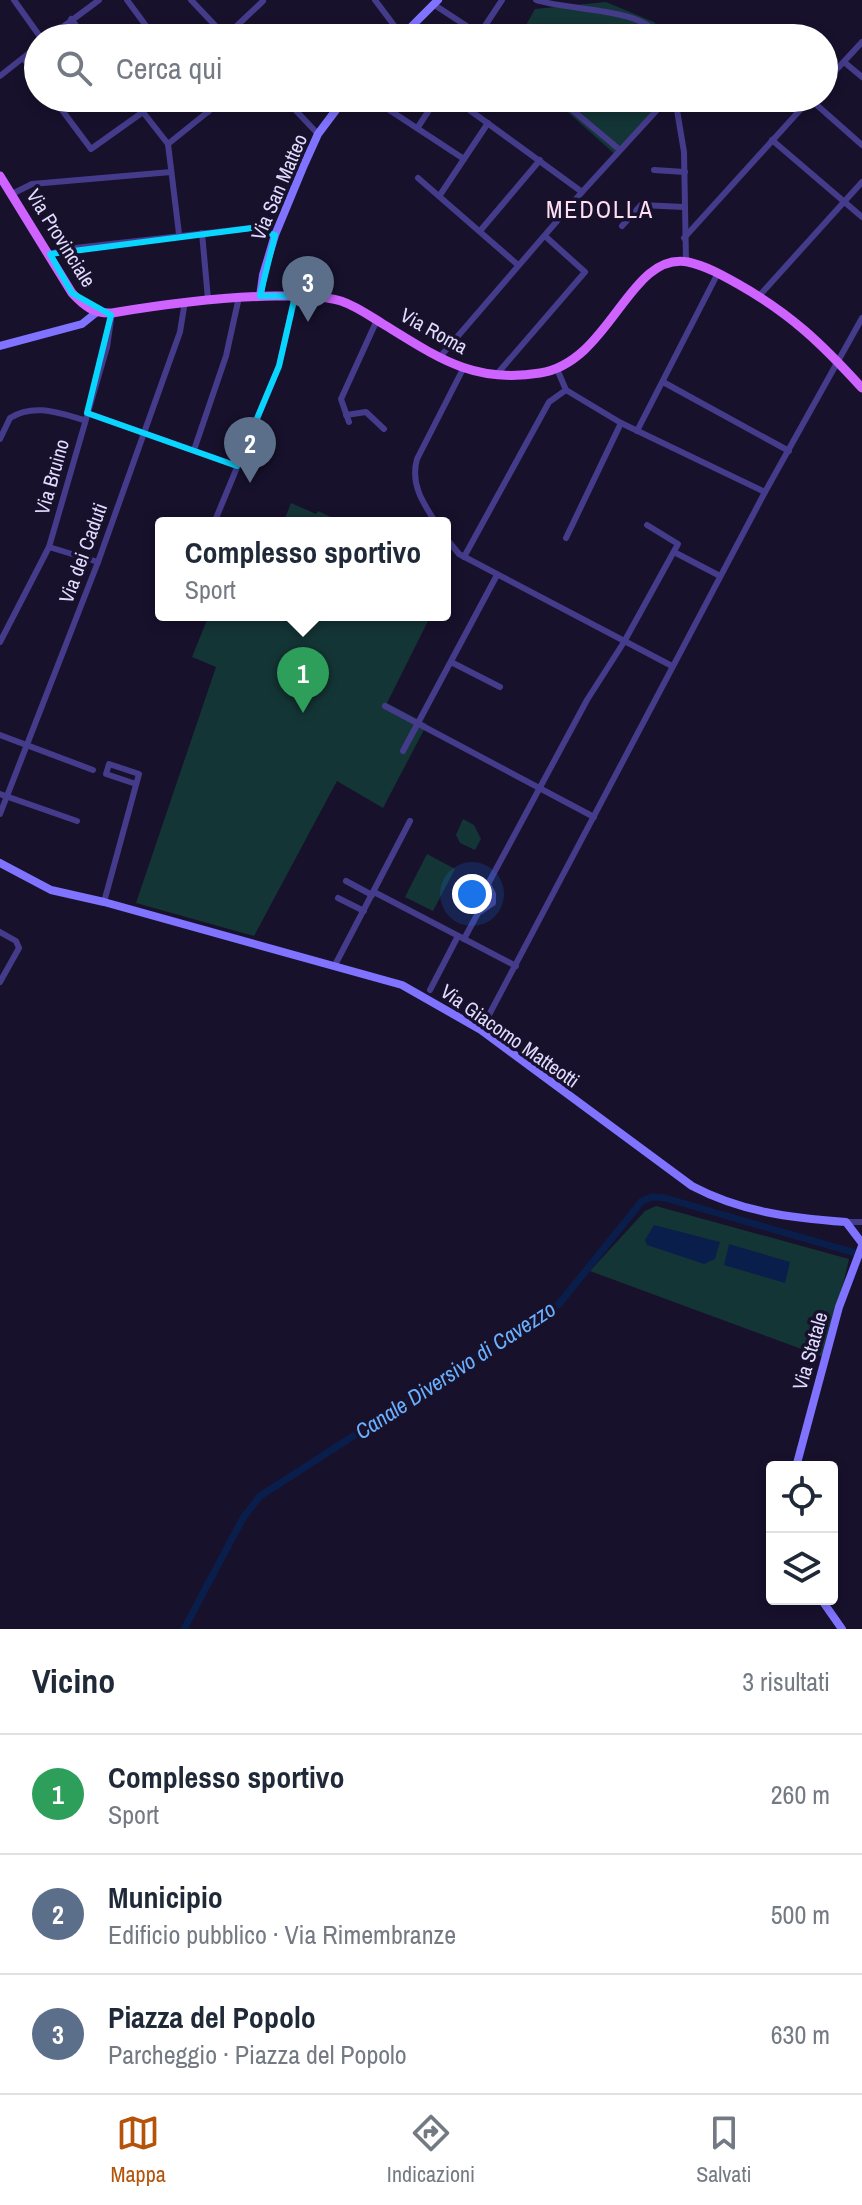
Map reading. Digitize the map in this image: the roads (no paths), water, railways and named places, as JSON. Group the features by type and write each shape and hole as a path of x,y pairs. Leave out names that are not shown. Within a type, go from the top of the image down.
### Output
{"main road":[{"name":"Via Provinciale","path":"0,176 72,293 82,304 97,312"},
{"path":"686,261 718,273 759,296 809,332 862,388"},
{"name":"Via Roma","path":"97,312 112,313 185,301 260,296 295,296 312,301 344,302 463,369 497,374 541,373 572,361 599,337 644,277 666,264 686,261"}],"street":[{"path":"14,0 31,24"},
{"path":"127,0 145,24"},
{"path":"191,0 214,24"},
{"path":"375,0 392,24"},
{"path":"488,24 502,0"},
{"path":"536,0 633,18 646,24"},
{"path":"65,24 94,1"},
{"path":"239,24 263,1"},
{"path":"414,24 435,2 463,24"},
{"path":"71,19 75,24"},
{"path":"838,68 862,42"},
{"path":"0,76 24,59"},
{"path":"844,62 862,77"},
{"path":"63,112 91,149 143,112 168,144 179,234"},
{"path":"168,144 208,112"},
{"path":"297,112 318,134"},
{"name":"Via San Matteo","path":"260,296 275,235 318,134 334,112"},
{"path":"394,112 464,159"},
{"path":"418,127 428,112"},
{"path":"473,112 582,192"},
{"path":"575,112 620,150"},
{"path":"439,358 655,112"},
{"path":"677,112 685,172 686,261"},
{"path":"684,238 798,112"},
{"path":"825,112 862,145"},
{"path":"440,195 488,123"},
{"path":"772,140 862,217"},
{"path":"480,231 540,160"},
{"path":"654,170 685,172"},
{"path":"12,194 32,184 171,172"},
{"path":"418,178 518,265"},
{"path":"759,296 862,182"},
{"path":"622,226 641,205 684,207"},
{"path":"50,254 66,249 179,234 252,228 275,235"},
{"path":"202,233 208,299"},
{"path":"497,374 585,272 545,236"},
{"path":"637,431 718,273"},
{"path":"216,517 279,366 295,296"},
{"path":"194,450 226,356 239,297"},
{"name":"Via dei Caduti","path":"0,814 3,796 27,745 98,562 180,332 185,301"},
{"path":"0,346 82,324 97,312"},
{"name":"Via Bruino","path":"0,642 49,547 107,347 112,313"},
{"path":"481,1030 720,576 836,360 862,318"},
{"path":"377,320 341,399 347,418 366,412 384,429"},
{"path":"432,517 423,503 414,475 417,459 463,369"},
{"path":"557,369 566,390 621,423 765,492"},
{"path":"663,382 789,451"},
{"path":"464,557 549,402 566,390"},
{"path":"0,439 10,418 28,410 53,411 86,416 143,433 237,466"},
{"path":"566,538 621,423"},
{"path":"430,990 478,913 493,903 488,884 587,700 624,642 678,544 647,525"},
{"path":"451,545 464,557 672,666"},
{"path":"49,547 98,562"},
{"path":"674,552 720,576"},
{"path":"403,751 497,575"},
{"path":"0,616 10,622"},
{"path":"451,662 500,687"},
{"path":"385,706 594,817"},
{"path":"0,735 93,770"},
{"path":"104,902 139,774 109,764 106,774 136,784"},
{"path":"3,796 77,821"},
{"path":"335,965 410,821"},
{"name":"Via Giacomo Matteotti","path":"0,863 51,890 402,985 481,1030 674,1174 702,1191 727,1203 763,1213 846,1222"},
{"path":"346,881 516,966"},
{"path":"338,898 364,911"},
{"path":"0,932 16,941 19,948 0,982"},
{"path":"846,1222 862,1222"},
{"path":"846,1222 858,1232 862,1245"},
{"name":"Via Statale","path":"798,1461 839,1307 862,1245"},
{"path":"825,1605 842,1629"}],"water":[{"path":"654,1225 720,1242 715,1259 704,1264 647,1245 645,1240"},
{"path":"729,1244 790,1262 785,1283 724,1265"}],"waterway":[{"name":"Canale Diversivo di Cavezzo","path":"184,1629 243,1518 260,1496 559,1304 642,1201 652,1197 665,1198 862,1255"}],"place":[{"name":"Piazza del Popolo","path":"308,322"},
{"name":"Municipio","path":"250,483"},
{"name":"Complesso sportivo","path":"303,713"}],"district":[{"name":"MEDOLLA","path":"600,210"}]}
